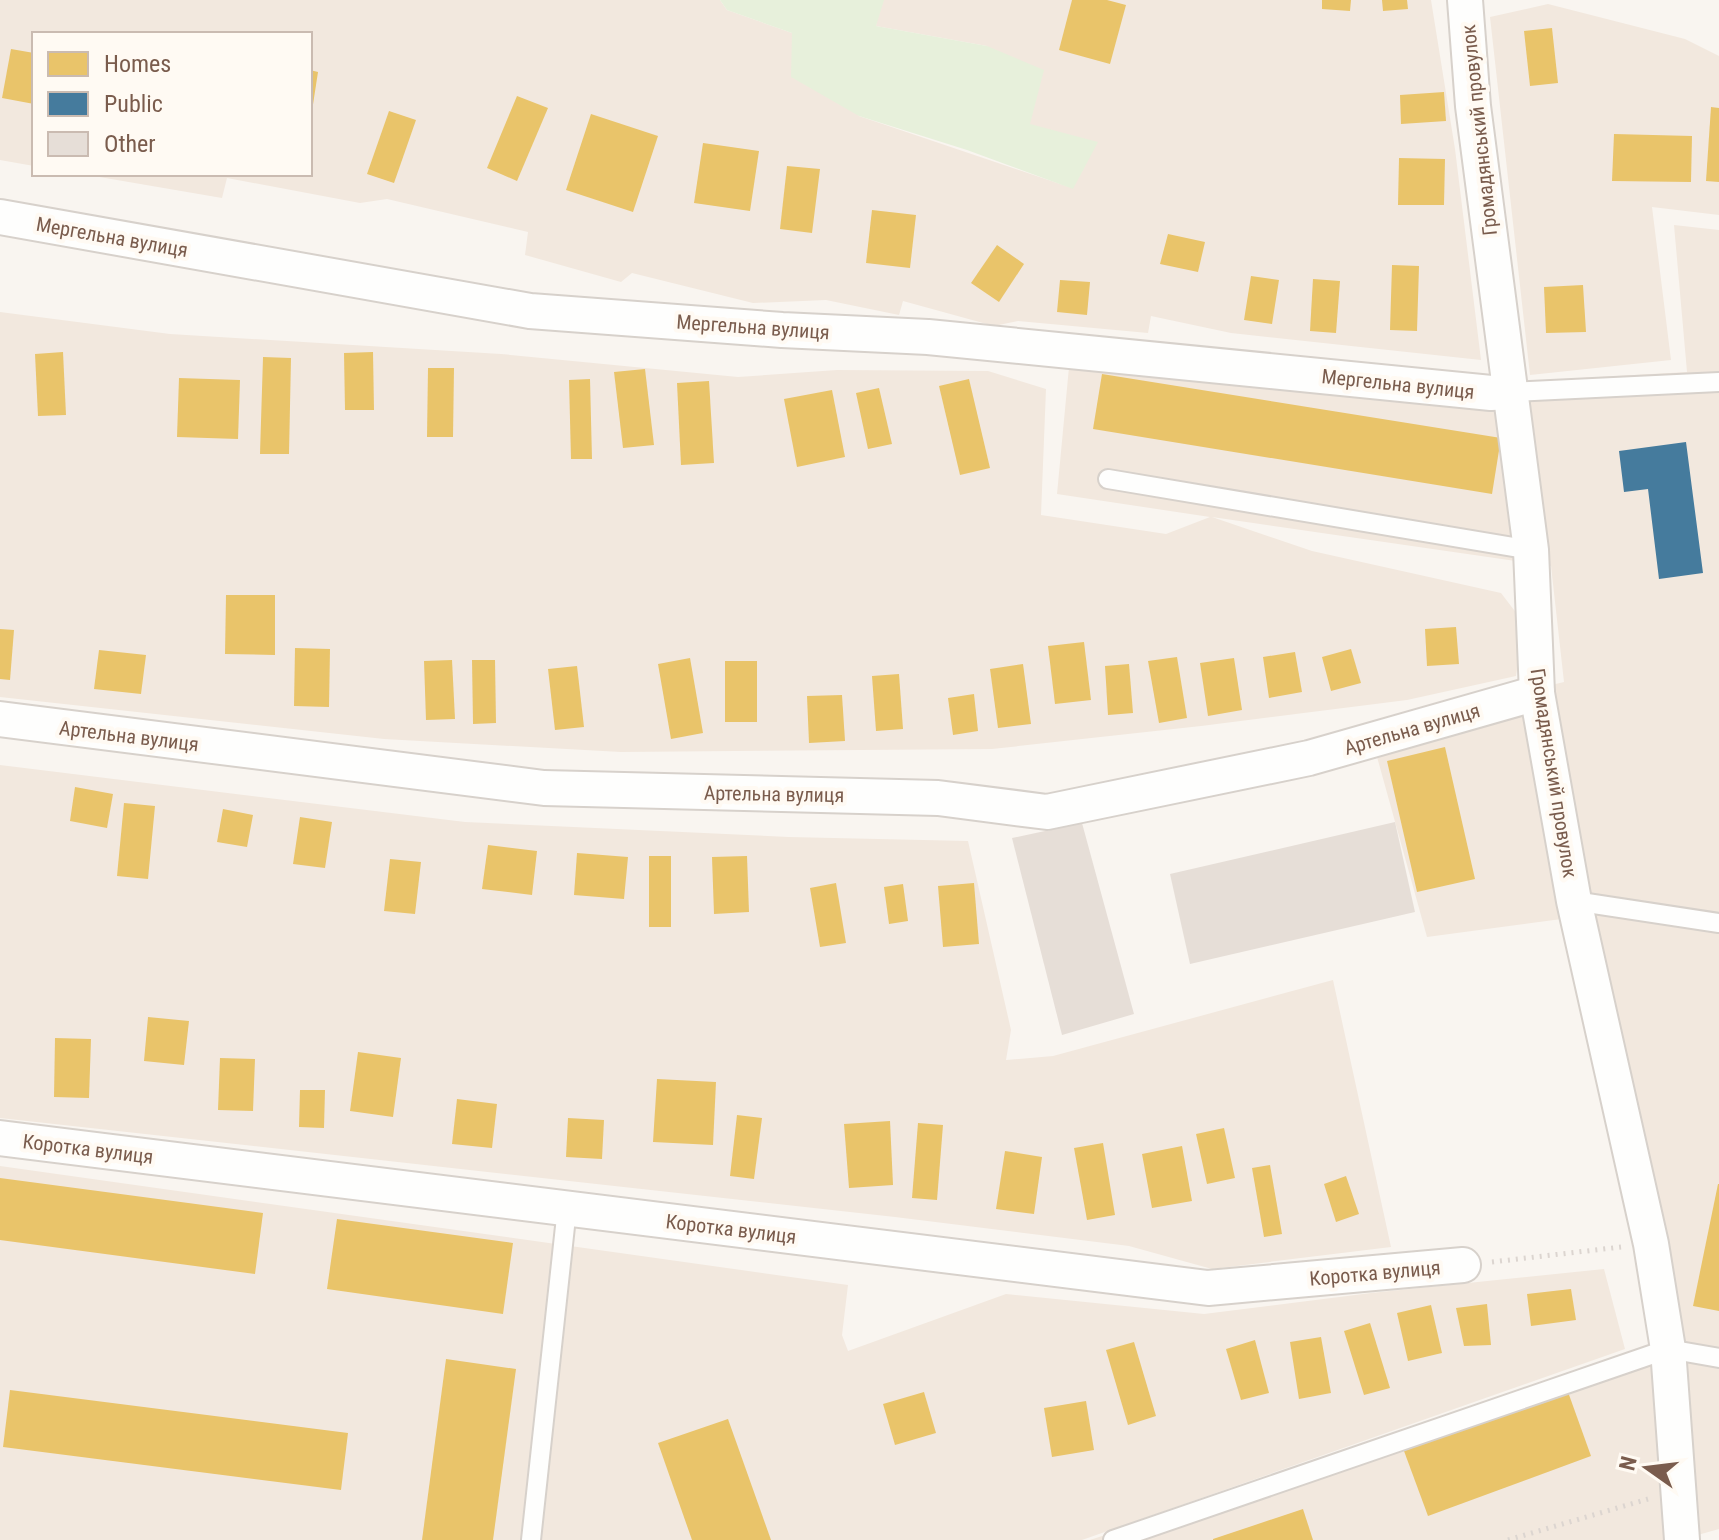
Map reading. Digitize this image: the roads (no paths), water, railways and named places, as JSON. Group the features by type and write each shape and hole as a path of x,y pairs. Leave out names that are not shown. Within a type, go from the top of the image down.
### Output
{"street":[{"name":"Громадянський провулок","path":"1465,0 1473,106 1531,550 1537,693 1574,901 1651,1244 1668,1349 1682,1540"},
{"name":"Мергельна вулиця","path":"0,217 530,311 782,330 928,337 1511,392"},
{"name":"Артельна вулиця","path":"0,719 544,788 938,798 1047,812 1309,758 1537,693"},
{"name":"Коротка вулиця","path":"0,1138 1208,1288 1463,1265"}],"lane":[{"path":"1511,392 1719,382"},
{"path":"1108,479 1531,550"},
{"path":"1574,901 1719,923"},
{"path":"531,1540 567,1208"},
{"path":"1113,1540 1668,1349 1719,1358"}]}
